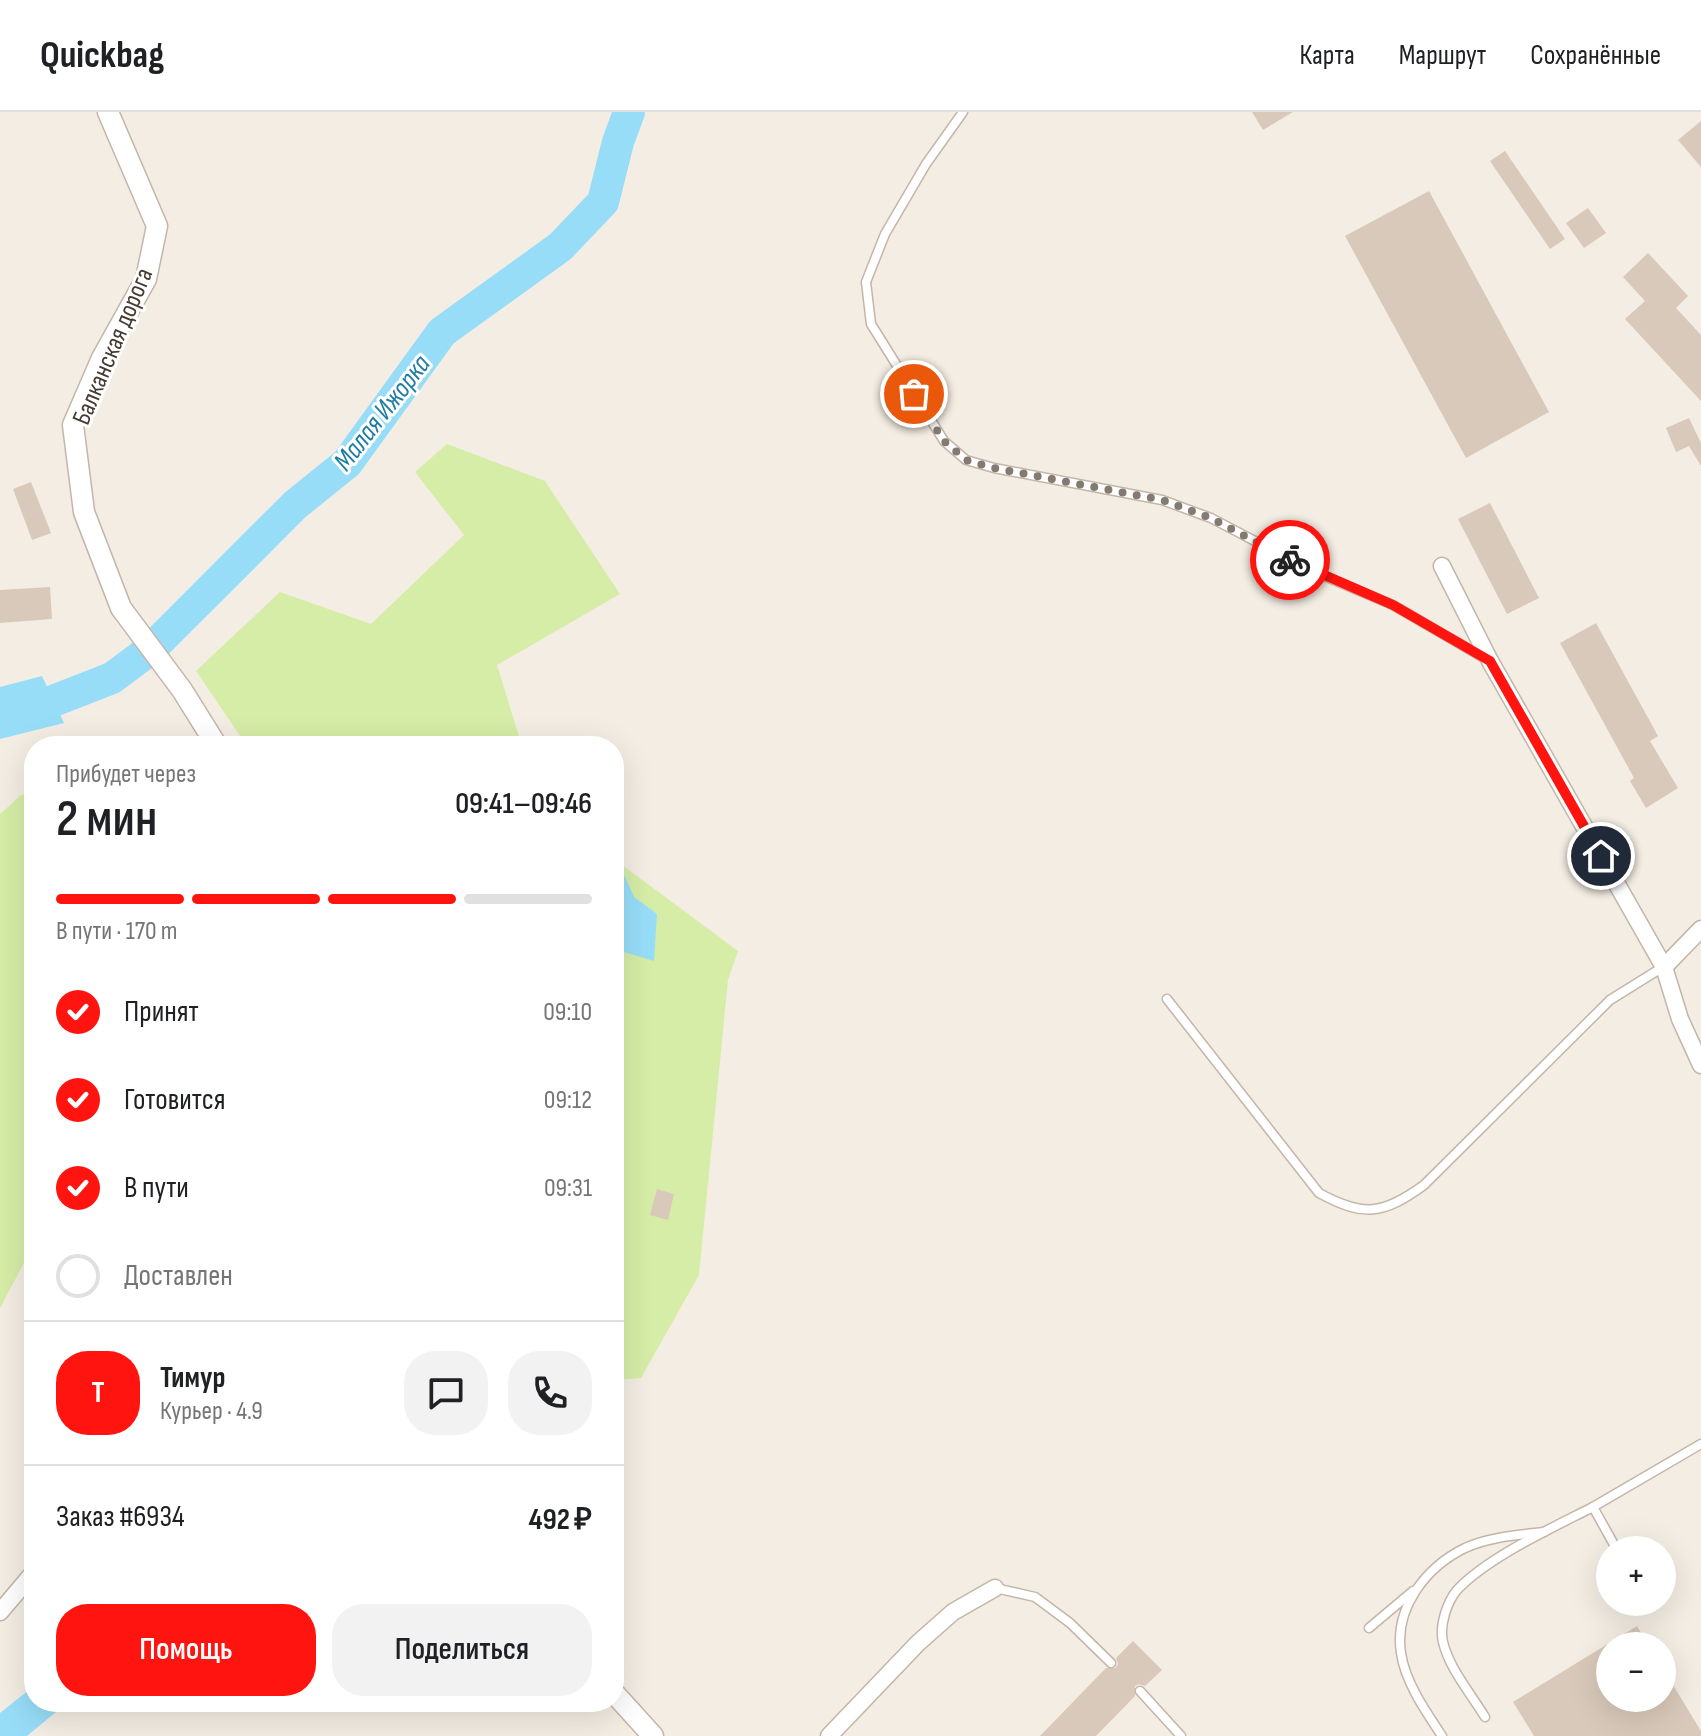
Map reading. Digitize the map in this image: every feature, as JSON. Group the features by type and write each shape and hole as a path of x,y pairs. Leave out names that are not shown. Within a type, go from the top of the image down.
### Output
{"street":[{"name":"Балканская дорога","path":"108,112 157,226 146,279 102,358 73,425 84,512 121,608 172,676 211,736"},
{"path":"1442,566 1490,661 1664,967 1680,1019 1701,1065"},
{"path":"1664,967 1701,929"},
{"path":"0,1611 24,1583"},
{"path":"829,1736 918,1643 953,1612 995,1588"},
{"path":"624,1704 653,1736"}],"lane":[{"path":"963,112 926,164 885,234 866,282 871,324 944,441 966,460 1162,500 1211,518 1310,570 1393,605 1490,661"},
{"path":"1167,999 1319,1193 1344,1207 1364,1211 1386,1208 1424,1185 1610,1000 1664,967"},
{"path":"1485,1717 1450,1660 1442,1640 1444,1617 1456,1592 1484,1569 1544,1532 1701,1444"},
{"path":"1593,1507 1609,1536"},
{"path":"1369,1628 1434,1570 1465,1548 1497,1538 1544,1532"},
{"path":"995,1588 1035,1597 1070,1623 1111,1663"},
{"path":"1414,1591 1404,1616 1401,1652 1425,1711 1442,1736"},
{"path":"1140,1691 1181,1736"}],"green space":[{"path":"447,444 545,481 620,594 497,665 519,736 240,736 196,671 280,592 371,624 464,535 415,472"},
{"path":"24,794 24,1263 0,1308 0,814"},
{"path":"624,866 738,951 728,980 699,1275 641,1378 624,1379"}],"water":[{"path":"42,676 64,723 0,739 0,687"},
{"path":"624,874 634,897 657,914 654,961 624,952"},
{"path":"24,1694 24,1712 56,1712 27,1736 0,1736 0,1713"}],"building":[{"path":"1252,112 1293,112 1263,130"},
{"path":"1701,121 1701,167 1678,140"},
{"path":"1505,151 1565,239 1550,249 1490,161"},
{"path":"1429,191 1549,412 1466,458 1345,236"},
{"path":"1588,208 1606,233 1584,248 1566,223"},
{"path":"1648,253 1688,296 1676,308 1701,335 1701,401 1625,319 1645,301 1623,277"},
{"path":"1689,418 1701,443 1701,466 1689,446 1676,452 1666,428"},
{"path":"31,482 51,533 32,540 13,489"},
{"path":"1490,503 1539,598 1507,614 1458,519"},
{"path":"50,587 52,619 0,623 0,590"},
{"path":"1596,623 1658,736 1650,741 1678,788 1646,808 1630,781 1634,778 1560,643"},
{"path":"657,1189 674,1194 668,1220 650,1215"},
{"path":"1637,1626 1641,1632 1627,1632"},
{"path":"1133,1641 1162,1670 1145,1686 1135,1686 1135,1696 1096,1736 1040,1736 1106,1668 1115,1668 1118,1664 1116,1658"},
{"path":"1596,1651 1596,1712 1676,1712 1676,1690 1701,1736 1534,1736 1513,1702"}],"waterway":[{"name":"Малая Ижорка","path":"0,714 48,703 112,678 151,649 295,505 347,463 442,332 560,247 603,202 629,112"}],"way so far":[{"path":"914,394 944,441 966,460 1162,500 1211,518 1290,560"}],"route":[{"path":"1290,560 1393,605 1490,661 1601,856"}]}
